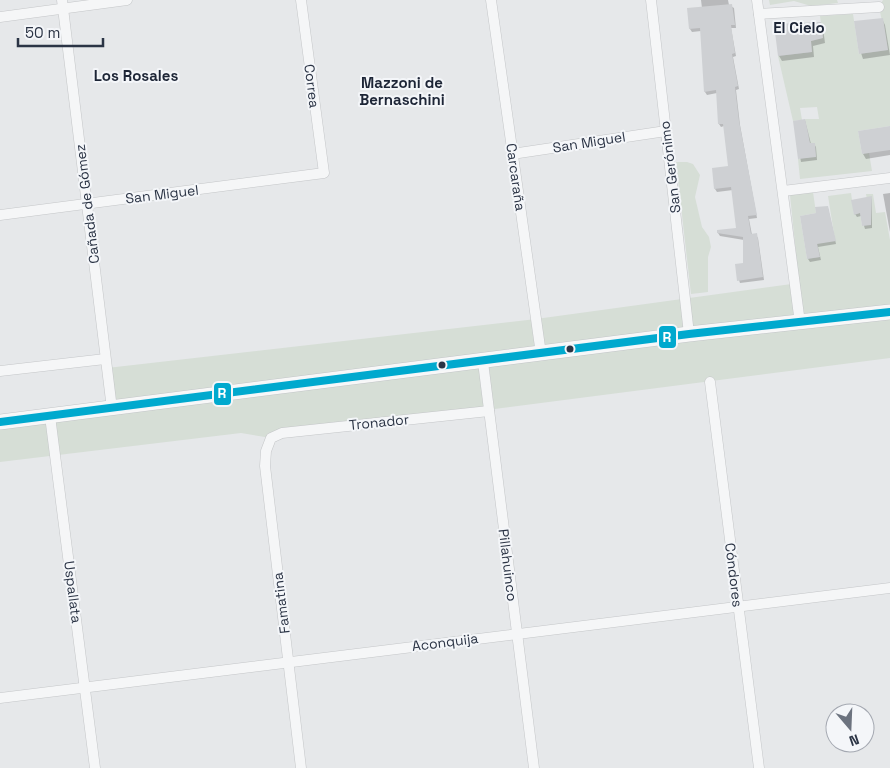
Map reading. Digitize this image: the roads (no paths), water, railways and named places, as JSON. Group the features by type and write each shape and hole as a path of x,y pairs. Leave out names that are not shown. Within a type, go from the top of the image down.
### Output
{"main road":[{"path":"0,422 483,362 689,334 890,312"}],"street":[{"path":"0,17 63,4 127,0"},
{"name":"Correa","path":"301,0 324,173"},
{"name":"Carcaraña","path":"490,0 541,354"},
{"name":"San Gerónimo","path":"651,0 689,334"},
{"path":"757,0 800,322"},
{"name":"Cañada de Gómez","path":"63,4 112,408"},
{"path":"759,14 879,7"},
{"name":"San Miguel","path":"512,154 666,131"},
{"name":"San Miguel","path":"0,215 324,173"},
{"path":"783,191 890,178"},
{"path":"0,371 106,359"},
{"name":"Pillahuinco","path":"483,362 534,768"},
{"name":"Cóndores","path":"710,382 758,768"},
{"name":"Tronador","path":"271,438 282,433 489,410"},
{"name":"Uspallata","path":"50,416 95,768"},
{"name":"Famatina","path":"271,438 266,451 265,466 301,768"},
{"name":"Aconquija","path":"0,698 890,588"}],"district":[{"name":"El Cielo","path":"799,28"},
{"name":"Los Rosales","path":"136,76"},
{"name":"Mazzoni de Bernaschini","path":"402,92"}]}
